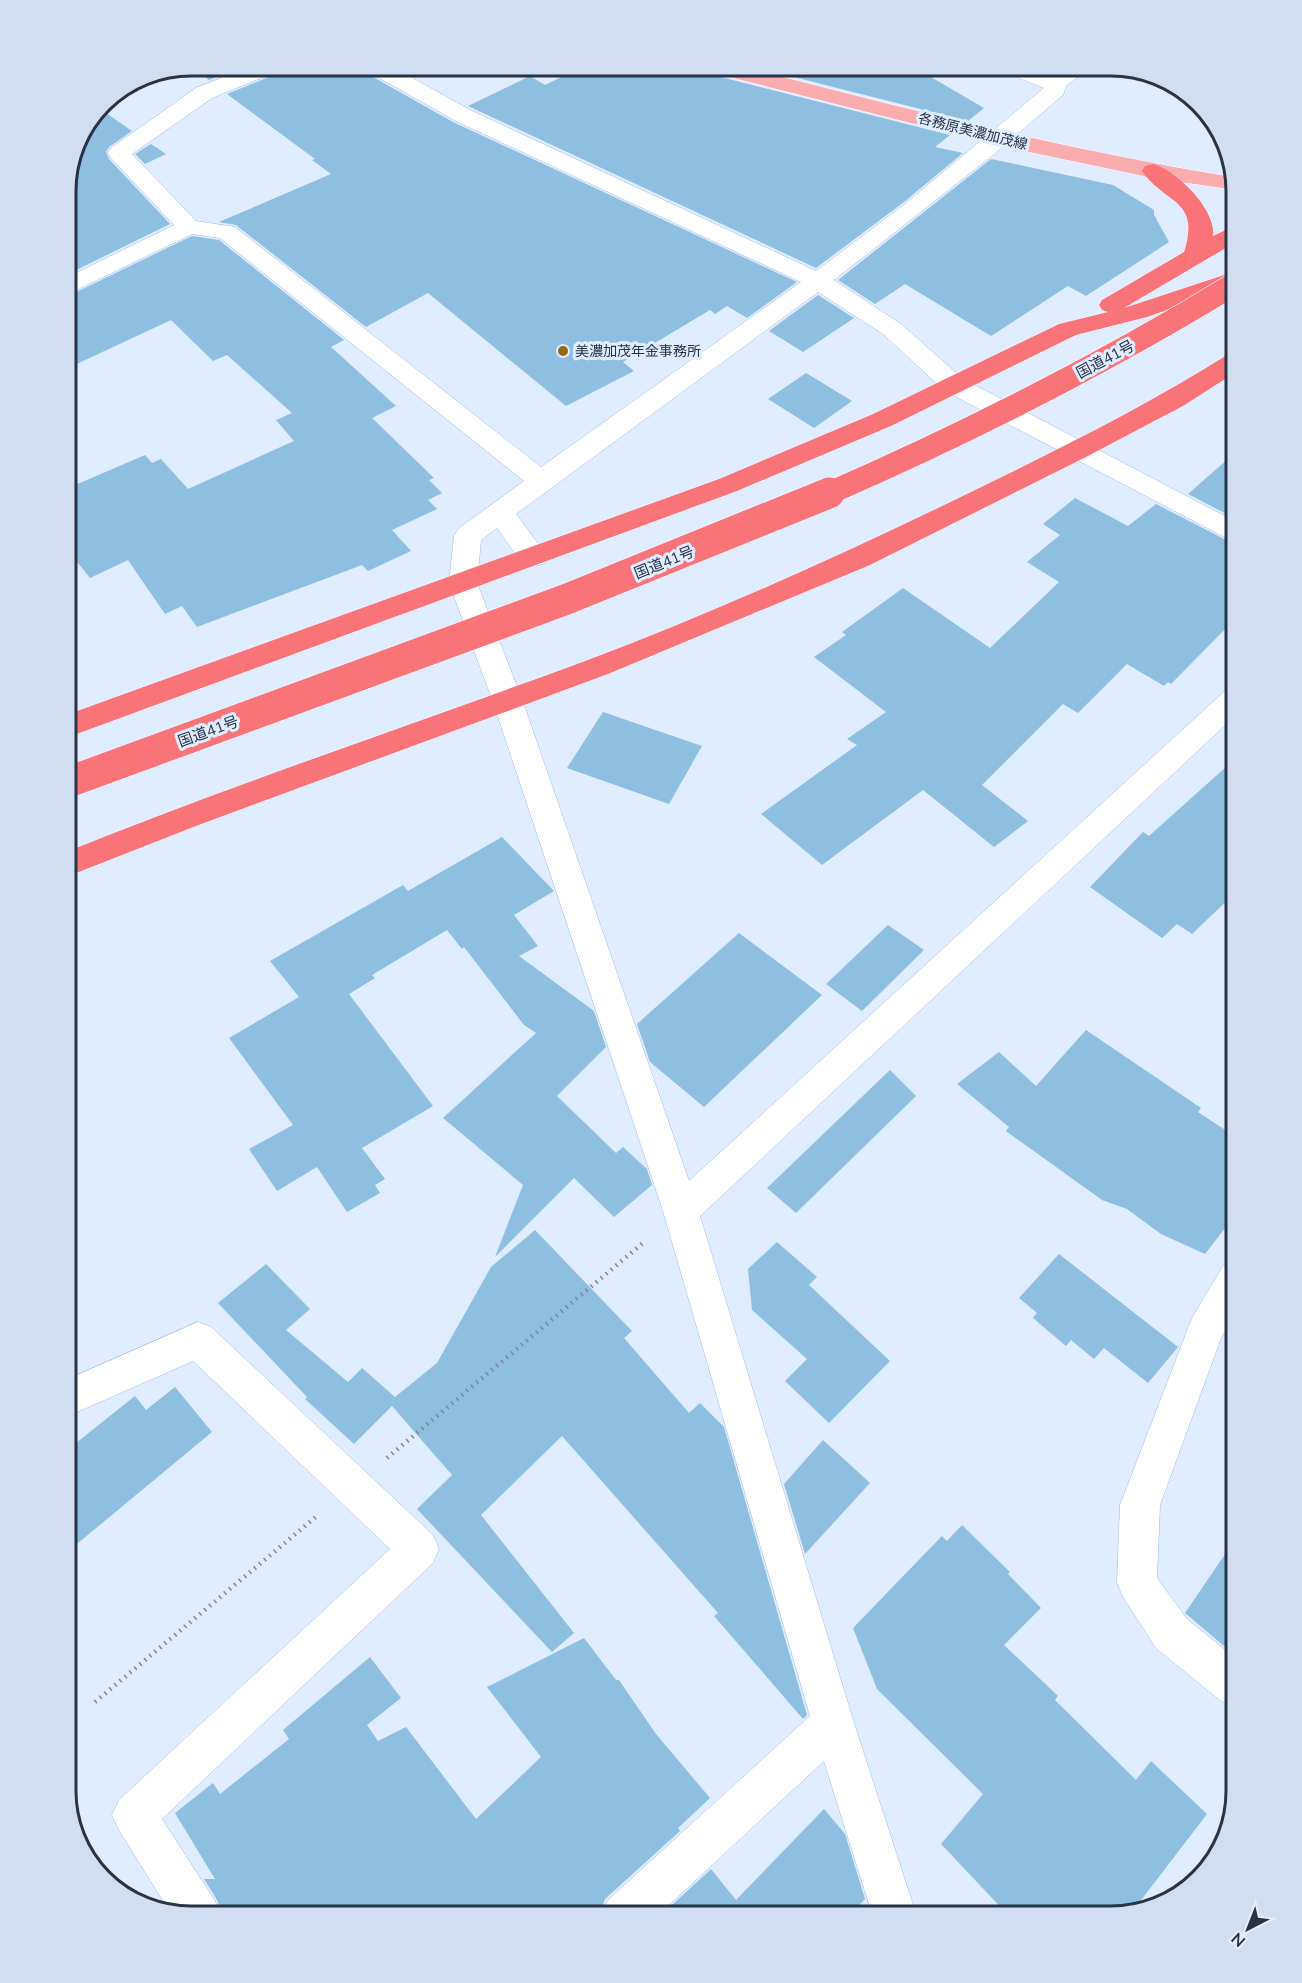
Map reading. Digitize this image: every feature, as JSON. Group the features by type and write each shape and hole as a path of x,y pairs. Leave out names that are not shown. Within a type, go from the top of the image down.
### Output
{"highway":[{"path":"1153,171 1189,201 1198,218 1202,229 1195,257"},
{"path":"77,723 728,485 882,420 1068,329 1226,238"},
{"name":"国道41号","path":"77,757 536,593 742,516 892,449 1093,349 1226,270"},
{"path":"1068,329 1138,312 1226,281"},
{"name":"国道41号","path":"77,779 609,585 847,487 1056,386 1149,335 1226,289"},
{"path":"77,861 185,817 508,702 860,558 1077,451 1174,400 1226,367"}],"main road":[{"name":"各務原美濃加茂線","path":"756,77 1001,139 1153,171 1225,183"}],"street":[{"path":"189,227 119,153 204,93 245,76"},
{"path":"393,76 462,115 820,282 892,329 954,385 1226,529"},
{"path":"1039,77 1055,83"},
{"path":"1055,83 1065,77"},
{"path":"891,1906 833,1723 681,1211 508,702 463,583 468,536 540,480 820,282 1001,139 1055,90 1055,83"},
{"path":"77,283 189,227 227,231 540,480"},
{"path":"500,512 534,557"},
{"path":"681,1211 1226,707"},
{"path":"1226,1295 1205,1330 1140,1505 1137,1583 1172,1633 1226,1678"},
{"path":"76,1394 198,1340 419,1549 134,1815 187,1906"},
{"path":"635,1906 833,1723"}],"building":[{"path":"204,76 219,76 209,80"},
{"path":"271,76 372,76 453,122 797,282 747,318 727,306 715,314 710,310 623,362 634,371 566,406 428,293 366,327 236,225 219,222 331,174 312,160 315,159 227,94"},
{"path":"529,76 545,85 563,76 719,77 950,135 935,147 963,153 904,202 816,268 468,106"},
{"path":"792,77 931,77 984,108 968,121"},
{"path":"107,113 132,131 109,147 106,152 109,159 170,224 77,270 77,176 85,147"},
{"path":"151,144 166,154 145,164 135,154"},
{"path":"991,159 1113,185 1154,210 1154,215 1169,242 1086,296 1068,286 991,336 905,284 875,304 838,280"},
{"path":"192,236 219,240 344,340 331,347 396,406 372,418 434,478 429,480 442,493 428,500 437,509 392,530 411,551 368,571 362,565 197,627 182,606 165,614 128,560 90,578 77,561 77,484 145,455 152,463 161,459 188,489 294,441 276,420 292,413 227,355 213,361 171,320 77,364 77,292"},
{"path":"818,295 854,318 803,352 769,331"},
{"path":"806,373 852,401 814,428 768,399"},
{"path":"1226,461 1226,514 1188,494"},
{"path":"1075,498 1128,526 1156,504 1226,540 1226,628 1171,684 1168,682 1164,686 1127,664 1078,713 1063,704 982,785 1028,821 994,847 923,790 822,865 761,814 857,745 847,739 886,712 814,657 846,635 842,632 903,588 990,648 1059,582 1027,562 1060,535 1043,524"},
{"path":"603,712 702,746 669,804 567,768"},
{"path":"1226,767 1226,902 1192,934 1177,924 1162,938 1090,887 1143,832 1149,836"},
{"path":"502,837 554,891 514,915 538,946 519,956 594,1011 606,1047 557,1096 616,1153 623,1147 647,1169 652,1185 614,1217 574,1178 495,1257 523,1185 443,1118 536,1033 524,1025 464,947 462,949 447,930 372,975 375,978 349,994 433,1106 362,1148 385,1179 375,1185 380,1193 347,1212 317,1167 277,1191 249,1149 293,1125 229,1038 299,997 270,961 403,885 408,891"},
{"path":"888,925 924,950 862,1011 826,984"},
{"path":"739,933 822,995 704,1107 650,1062 637,1024"},
{"path":"1086,1030 1201,1108 1198,1112 1226,1130 1226,1227 1205,1254 1161,1234 1127,1209 1102,1200 1006,1131 1009,1127 957,1084 999,1052 1036,1086"},
{"path":"890,1070 916,1096 796,1213 767,1188"},
{"path":"535,1230 632,1331 624,1338 689,1413 700,1403 724,1427 807,1715 803,1719 714,1616 718,1613 562,1436 481,1515 574,1633 552,1652 417,1509 452,1475 392,1406 354,1444 305,1399 307,1397 218,1303 266,1264 310,1309 286,1330 348,1382 362,1368 395,1397 437,1363 491,1267"},
{"path":"777,1242 817,1277 809,1285 890,1361 829,1423 785,1381 807,1359 752,1310 748,1269"},
{"path":"1059,1254 1178,1347 1148,1383 1104,1348 1094,1359 1071,1340 1066,1346 1033,1318 1037,1313 1019,1298"},
{"path":"175,1387 212,1432 76,1545 76,1443 135,1396 146,1410"},
{"path":"823,1440 870,1483 805,1554 784,1484"},
{"path":"962,1525 1010,1572 1008,1574 1041,1608 1004,1645 1058,1696 1055,1700 1136,1780 1151,1761 1207,1814 1139,1903 1126,1906 1000,1906 941,1844 983,1794 877,1689 853,1628 942,1536 947,1541"},
{"path":"1226,1553 1226,1648 1185,1613"},
{"path":"584,1638 616,1680 619,1680 656,1734 710,1798 678,1828 680,1831 605,1899 603,1906 219,1906 204,1879 215,1879 175,1813 213,1783 220,1794 289,1739 283,1730 370,1657 401,1698 367,1725 378,1741 406,1727 476,1819 541,1757 487,1687"},
{"path":"824,1809 845,1834 865,1899 858,1906 671,1906 711,1869 736,1900"}],"place":[{"name":"美濃加茂年金事務所","path":"563,351"}]}
